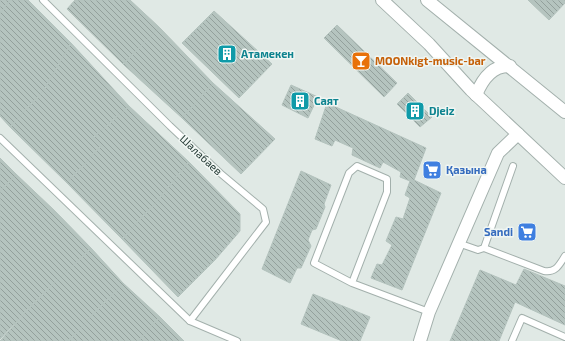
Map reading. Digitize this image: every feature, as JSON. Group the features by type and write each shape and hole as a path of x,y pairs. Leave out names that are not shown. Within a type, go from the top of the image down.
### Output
{"street":[{"path":"382,0 429,44 476,95 565,178"},
{"path":"434,2 565,112"},
{"path":"476,95 480,85 488,74 500,67 510,66"},
{"path":"420,341 429,312 498,153 518,134"}],"lane":[{"name":"Шалабаев","path":"44,0 160,116 220,173 264,209 266,222 190,322"},
{"path":"0,138 190,322 237,341"},
{"path":"352,284 387,192 387,179 357,166 349,173 314,263 352,284 429,312"},
{"path":"484,248 513,166"},
{"path":"458,243 478,250 484,248 544,272 556,270 565,256"},
{"path":"512,341 522,318 565,337"}],"building":[{"path":"0,0 10,0 0,14"},
{"path":"10,0 28,0 71,43 44,90 0,46 0,14"},
{"path":"75,0 130,0 159,27 123,64 67,9"},
{"path":"528,0 565,0 565,3 549,20"},
{"name":"Атамекен","path":"214,11 272,64 239,98 182,43"},
{"name":"MOONkigt-music-bar","path":"337,25 397,83 384,97 324,38"},
{"path":"159,27 213,83 182,118 123,64"},
{"path":"71,43 129,106 93,138 44,90"},
{"path":"0,46 44,90 10,127 0,116"},
{"path":"213,83 275,139 241,174 182,118"},
{"name":"Саят","path":"291,85 318,97 308,118 282,105"},
{"path":"44,90 101,146 67,183 10,127"},
{"name":"Djeiz","path":"408,93 432,117 420,127 397,104"},
{"path":"327,103 426,148 414,180 441,193 402,290 371,278 377,264 382,265 392,245 386,241 396,217 403,219 410,198 405,195 410,181 400,177 401,172 383,162 380,168 352,155 353,148 335,140 332,146 315,139"},
{"path":"129,106 189,162 157,201 93,138"},
{"path":"101,146 157,201 122,239 67,183"},
{"path":"0,158 16,174 0,192"},
{"path":"189,162 240,214 240,231 215,260 157,201"},
{"path":"301,171 331,185 324,204 325,207 316,229 312,230 308,240 311,246 301,268 297,268 290,283 262,269"},
{"path":"16,174 55,211 0,266 0,192"},
{"path":"157,201 215,260 178,297 122,239"},
{"path":"55,211 91,248 32,305 0,273 0,266"},
{"path":"91,248 123,283 68,341 32,305"},
{"path":"524,269 565,286 565,325 515,302 499,341 450,341 480,270 516,285"},
{"path":"0,273 32,305 0,339"},
{"path":"123,283 160,317 138,341 68,341"},
{"path":"313,294 370,317 360,341 342,341 301,324"},
{"path":"32,305 68,341 0,341"},
{"path":"160,317 184,341 138,341"}],"place":[{"name":"Атамекен","path":"227,54"},
{"name":"MOONkigt-music-bar","path":"361,61"},
{"name":"Саят","path":"300,101"},
{"name":"Djeiz","path":"415,111"},
{"name":"Қазына","path":"432,170"},
{"name":"Sandi","path":"527,232"}]}
